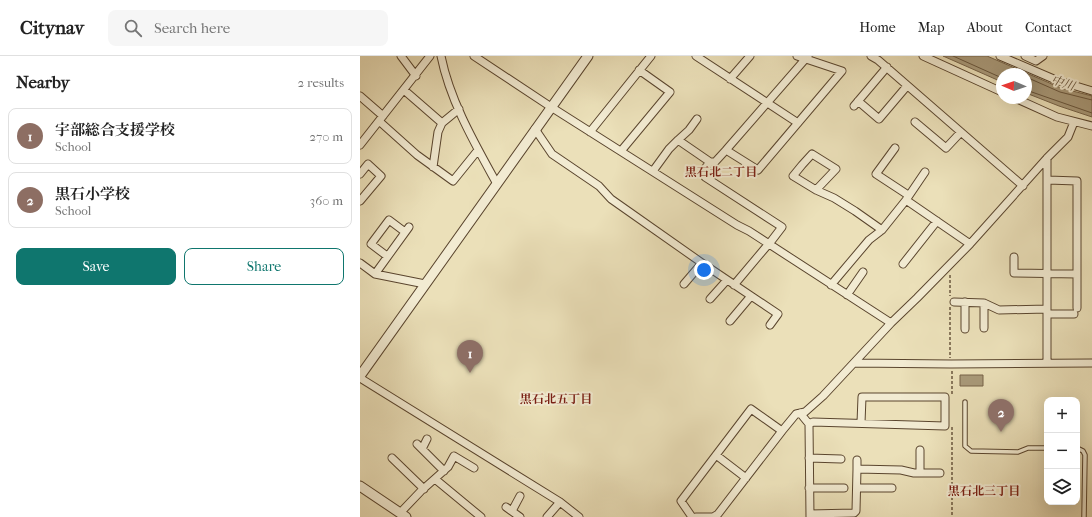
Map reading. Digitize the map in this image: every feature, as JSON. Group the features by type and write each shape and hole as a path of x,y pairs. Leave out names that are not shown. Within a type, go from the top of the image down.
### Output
{"street":[{"path":"401,56 416,76"},
{"path":"360,145 416,76 430,56"},
{"path":"441,56 446,76 459,109 478,150 497,184"},
{"path":"474,56 551,108 769,244 891,323"},
{"path":"579,517 560,502 360,376 588,56"},
{"path":"590,132 651,56"},
{"path":"696,56 798,123"},
{"path":"730,79 750,56"},
{"path":"726,150 758,170 842,71 806,57 797,56"},
{"path":"872,56 887,67 1023,186"},
{"path":"923,56 996,89"},
{"path":"1000,56 1056,80 1092,91"},
{"path":"1025,56 1036,61 1043,56"},
{"path":"678,140 710,162 715,162 806,57"},
{"path":"887,67 856,103 879,119 907,86"},
{"path":"621,151 670,92 639,70"},
{"path":"404,90 442,123"},
{"path":"361,98 417,155 453,181 478,150"},
{"path":"1028,104 1057,117 1092,126"},
{"path":"433,167 438,132 442,123 459,109"},
{"path":"653,171 669,149 689,130 697,119"},
{"path":"915,122 946,148 961,132"},
{"path":"696,517 713,517 718,514 796,414 805,412 823,396 891,323 970,244 1068,137 1074,122"},
{"path":"535,129 552,154 599,186 611,199 778,314 770,325"},
{"path":"895,148 876,174 937,221 970,244"},
{"path":"816,190 836,169 812,154 793,176 816,190 850,208 882,230"},
{"path":"1048,158 1048,363"},
{"path":"710,162 703,171 705,177 782,227 769,244 730,282 710,299"},
{"path":"360,174 368,164 381,176 360,201"},
{"path":"831,285 869,240 882,230 925,172"},
{"path":"954,302 984,303 999,310 1047,312 1076,311 1077,181 1048,180"},
{"path":"375,274 407,229 389,220 371,244 387,256"},
{"path":"903,264 937,221"},
{"path":"1014,257 1014,273 1077,274"},
{"path":"360,263 375,274 425,284"},
{"path":"684,284 702,263"},
{"path":"846,295 863,272"},
{"path":"730,321 751,296"},
{"path":"965,302 965,330"},
{"path":"984,303 984,328"},
{"path":"854,363 951,364 1092,362"},
{"path":"809,424 813,422 945,426 945,397 862,397 860,423"},
{"path":"692,517 681,501 751,409 782,431"},
{"path":"800,413 809,424 810,515 856,515 857,460"},
{"path":"427,439 419,446 444,471"},
{"path":"920,450 920,473"},
{"path":"716,455 746,478"},
{"path":"360,486 403,515 424,489 436,480 444,471 454,456 474,468"},
{"path":"392,458 424,489"},
{"path":"809,458 841,459"},
{"path":"857,469 901,470 940,474"},
{"path":"436,480 482,517"},
{"path":"809,488 844,488"},
{"path":"857,488 892,488"},
{"path":"520,496 509,509 520,517"},
{"path":"547,517 560,502"}],"lane":[{"path":"965,402 965,446 971,451 1018,452 1028,448 1044,448"},
{"path":"1080,450 1083,451 1085,455 1084,517"}],"path":[{"path":"950,265 950,363 952,401"},
{"path":"952,424 952,517"}],"water":[{"path":"943,56 987,56 1015,68 996,68 996,79"},
{"path":"1032,75 1061,88 1092,96 1092,117 1032,95"},
{"path":"960,375 983,375 983,386 960,386"}],"place":[{"name":"宇部総合支援学校","path":"470,373"},
{"name":"黒石小学校","path":"1001,432"}],"district":[{"name":"黒石北二丁目","path":"721,172"},
{"name":"黒石北五丁目","path":"556,399"},
{"name":"黒石北三丁目","path":"984,491"}],"water label":[{"name":"中川","path":"1063,83"}]}
